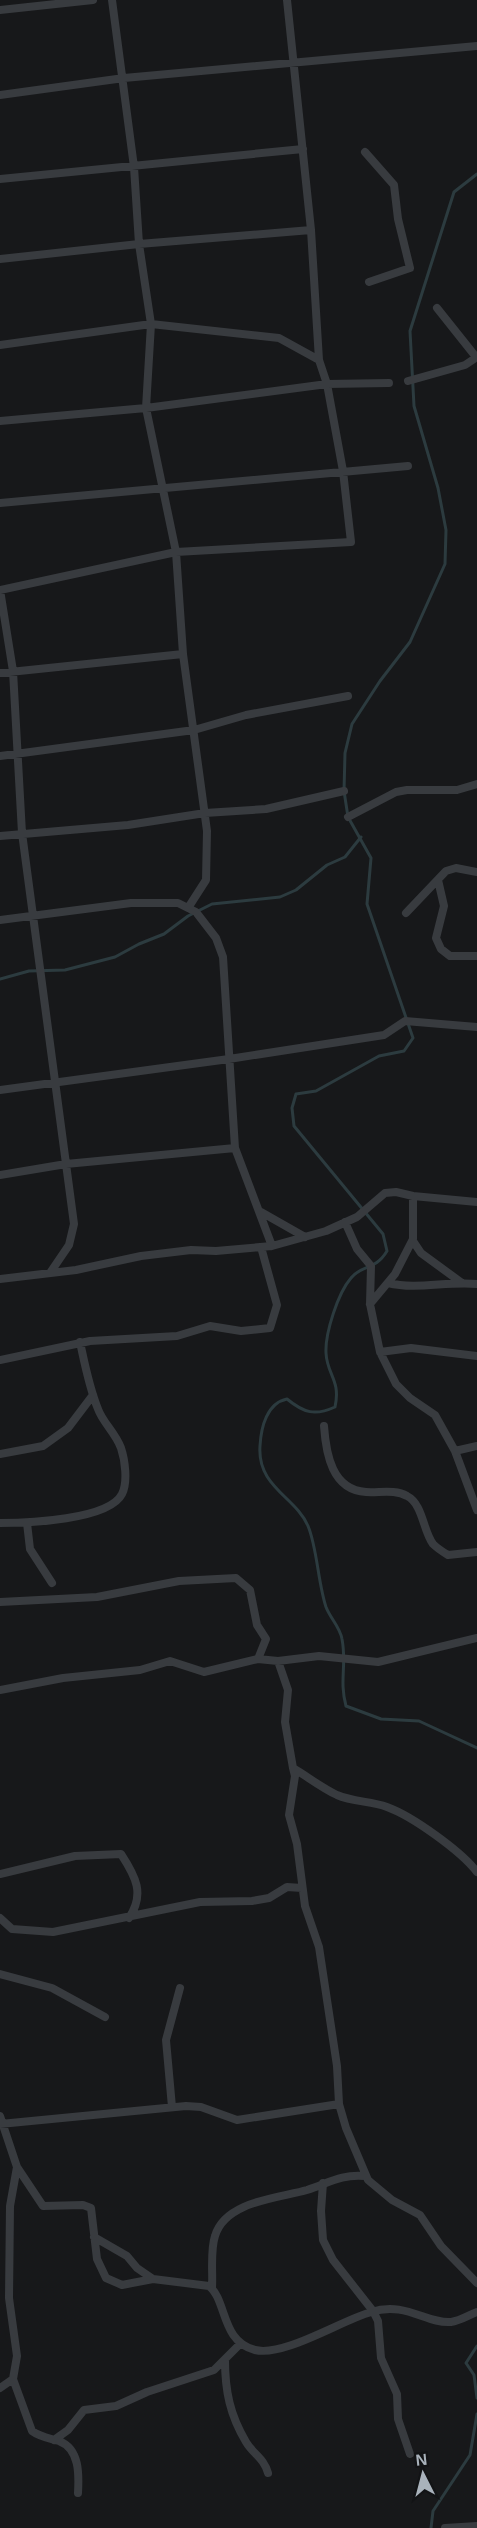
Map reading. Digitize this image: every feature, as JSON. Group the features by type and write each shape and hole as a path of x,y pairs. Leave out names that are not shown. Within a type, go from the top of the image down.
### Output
{"street":[{"path":"0,10 93,0"},
{"path":"112,0 124,78 134,167 139,244 151,324 146,408 176,552 183,654 205,813 206,880 188,908"},
{"path":"50,1273 69,1245 74,1224 22,833 13,671 0,590 176,552 351,542 343,471 327,384 319,360 311,230 287,0"},
{"path":"0,95 124,78 477,46"},
{"path":"0,179 303,149"},
{"path":"365,153 394,184 398,219 410,268 369,282"},
{"path":"0,260 139,244 311,230"},
{"path":"408,381 465,365 476,357 437,308"},
{"path":"0,345 151,324 279,338 319,360"},
{"path":"0,421 146,408 327,384 389,383"},
{"path":"0,503 408,466"},
{"path":"0,673 183,654"},
{"path":"0,756 194,730 246,715 348,696"},
{"path":"348,817 396,792 458,790 477,784"},
{"path":"0,836 128,825 205,813 266,809 344,791"},
{"path":"406,913 451,869 477,872"},
{"path":"438,880 444,906 436,938 441,949 450,956 477,956"},
{"path":"0,920 131,903 178,903 196,912 216,938 223,957 235,1148 272,1246"},
{"path":"0,1090 384,1035 405,1021 477,1028"},
{"path":"0,1175 66,1164 235,1148"},
{"path":"0,1279 191,1250 272,1246 345,1222 365,1211 385,1193 396,1192 413,1197 477,1202"},
{"path":"370,1304 388,1282 413,1241 413,1197"},
{"path":"261,1212 305,1237"},
{"path":"345,1222 357,1249 371,1266 370,1304 380,1352 396,1384 410,1398 435,1414 455,1451 477,1510"},
{"path":"413,1241 421,1253 462,1283"},
{"path":"0,1360 80,1342 117,1337 177,1336 210,1326 258,1331 270,1328 277,1305 261,1247"},
{"path":"388,1282 402,1286 477,1284"},
{"path":"0,1523 58,1519 101,1510 116,1502 122,1494 125,1485 121,1449 113,1429 99,1413 80,1342"},
{"path":"380,1352 411,1348 477,1356"},
{"path":"0,1454 43,1446 68,1428 93,1395"},
{"path":"324,1426 326,1450 335,1476 347,1488 365,1492 386,1491 408,1496 416,1505 434,1545 448,1555 477,1552"},
{"path":"455,1451 477,1446"},
{"path":"27,1522 30,1549 52,1583"},
{"path":"0,1602 97,1597 179,1581 236,1578 250,1590 257,1625 266,1639 258,1659"},
{"path":"0,1690 63,1678 140,1670 170,1661 204,1672 258,1659 278,1661 319,1656 378,1662 477,1638"},
{"path":"278,1661 288,1690 285,1722 295,1776 289,1815 297,1844 305,1906 319,1947 337,2066 339,2104 365,2176 393,2200 420,2215 441,2246 477,2283"},
{"path":"293,1768 340,1796 386,1807 410,1816 436,1839 463,1856 477,1872"},
{"path":"0,1874 75,1856 121,1854 132,1870 137,1887 137,1905 129,1918"},
{"path":"0,1918 12,1929 53,1932 200,1902 269,1898 287,1887 302,1888"},
{"path":"0,1974 52,1988 105,2017"},
{"path":"172,2107 166,2040 180,1988"},
{"path":"212,2288 153,2279 114,2284 101,2271 92,2212 88,2206 43,2206 17,2167 1,2121 172,2107 201,2107 237,2120 339,2104"},
{"path":"347,2174 358,2158"},
{"path":"17,2167 10,2206 9,2298 16,2355 13,2379 32,2431 63,2443 75,2458 79,2467 78,2493"},
{"path":"365,2176 347,2174 248,2205 228,2218 215,2235 212,2288 226,2323 241,2343 254,2350 279,2350 373,2311 394,2308 447,2322 477,2312"},
{"path":"323,2183 321,2211 323,2241 327,2250 378,2321 383,2363 397,2394 398,2419 410,2454"},
{"path":"94,2237 127,2256 137,2268 153,2279"},
{"path":"54,2439 68,2430 84,2410 122,2404 147,2392 214,2370 241,2343"},
{"path":"225,2360 228,2403 247,2445 262,2459 268,2473"},
{"path":"0,2388 13,2379"},
{"path":"445,2528 477,2526"}],"waterway":[{"path":"477,174 454,192 410,331 414,406 438,488 446,530 445,564 410,642 380,681 352,724 345,753 344,791 348,817 371,858 367,904 413,1038 404,1051 379,1056 316,1091 296,1094 292,1108 294,1126 383,1234 387,1251 378,1262 351,1278 341,1293 333,1314 326,1353 335,1384 335,1407 321,1412 310,1412 287,1399 280,1401 274,1405 266,1417 260,1446 265,1472 271,1482 302,1516 311,1535 326,1607 342,1639 343,1688 346,1706 381,1719 419,1721 477,1748"},
{"path":"0,979 29,971 65,970 115,957 164,934 188,916 212,904 280,897 296,890 327,865 345,857 361,837"},
{"path":"477,2346 466,2363 474,2375 477,2398"},
{"path":"431,2528 433,2511 470,2455 477,2414"}]}
